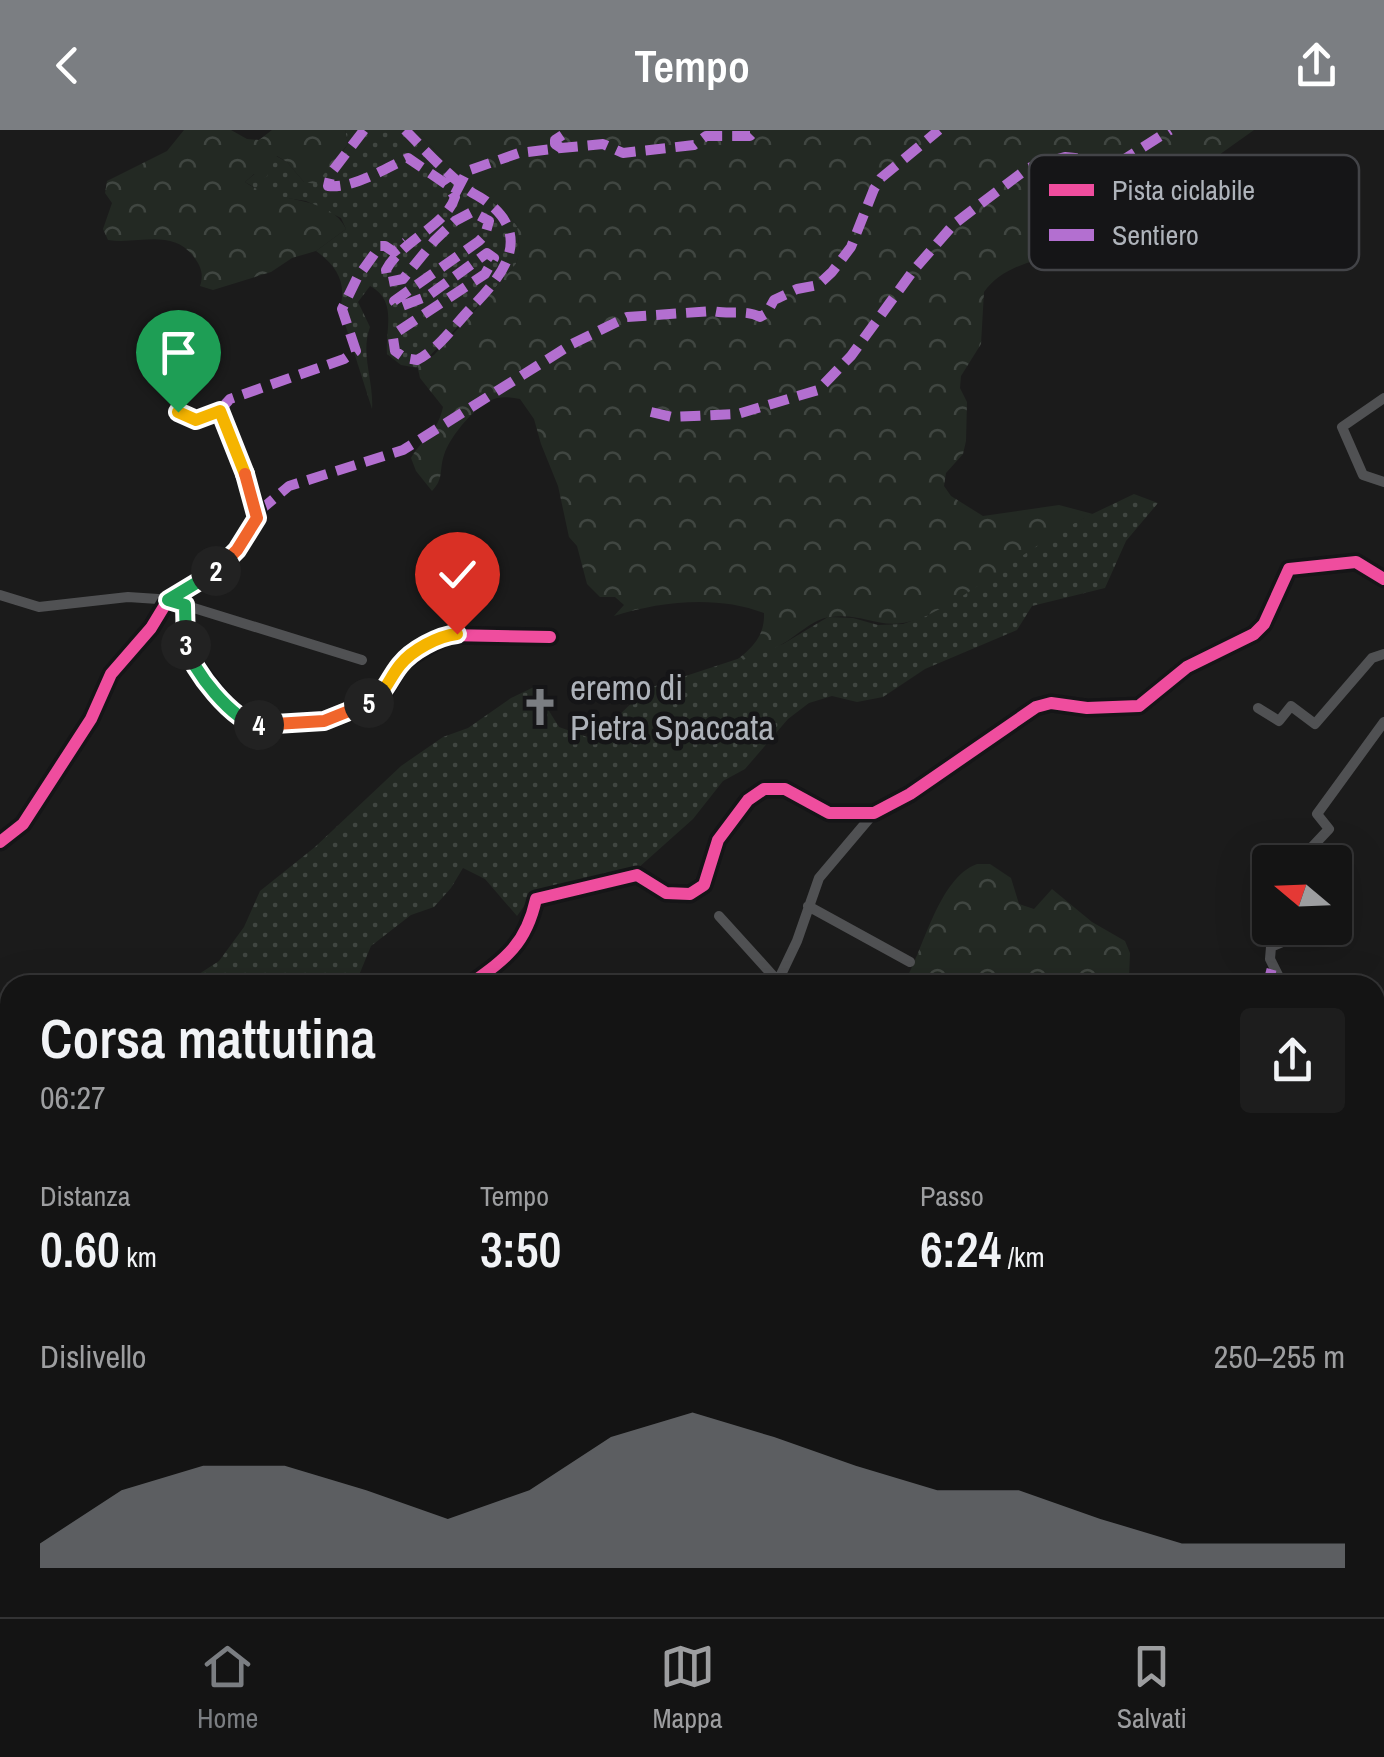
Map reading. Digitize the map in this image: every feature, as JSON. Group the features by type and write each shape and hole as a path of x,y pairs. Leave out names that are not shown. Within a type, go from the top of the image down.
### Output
{"street":[{"path":"1384,398 1342,427 1363,475 1384,482"},
{"path":"0,842 23,824 91,718 111,674 151,628 166,603 214,573 237,550 258,512 220,411 196,420 178,412"},
{"path":"780,975 798,941 808,906 828,864 874,813 910,794 1036,707 1051,703 1087,708 1139,706 1187,667 1254,634 1264,624 1289,569 1356,562 1384,579"},
{"path":"0,595 40,607 128,597 158,598 362,660"},
{"path":"185,605 188,655 226,706 254,725 324,721 359,709 384,694 402,662 448,635 550,637"},
{"path":"1258,708 1279,722 1291,706 1316,724 1372,658 1384,654"},
{"path":"1314,845 1329,829 1318,814 1384,722"},
{"path":"482,975 518,944 531,923 536,900 637,875 666,893 690,894 704,885 718,840 748,800 764,789 785,789 829,812 874,813"},
{"path":"808,906 910,962"},
{"path":"719,916 770,975"},
{"path":"1277,945 1271,948 1270,955 1279,975"}],"green space":[{"path":"184,130 231,130 247,139 259,140 272,130 345,130 348,144 316,184 304,182 277,156 266,178 254,174 245,182 271,194 328,210 346,229 316,251 292,258 271,272 213,290 200,286 202,274 198,263 175,242 108,240 103,229 112,203 105,193 107,181 167,151"},
{"path":"345,130 416,130 450,166 509,216 517,226 520,252 516,264 496,287 418,368 401,365 387,354 387,308 379,292 370,286 358,302 370,327 366,347 372,409 340,308 339,276 316,251 346,229 341,218 306,201 267,195 245,182 276,156 287,162 304,182 343,151 348,144"},
{"path":"416,130 1254,130 1219,155 1029,155 1029,263 1008,271 984,292 981,344 961,376 960,388 967,402 966,441 963,454 946,473 944,486 951,496 983,516 1059,505 1093,514 928,615 887,624 844,616 824,618 778,646 733,663 756,642 764,613 728,604 689,602 614,616 624,605 615,597 600,597 587,584 534,419 520,399 503,397 489,401 465,421 447,447 440,478 432,491 416,471 411,458 434,429 443,407 420,378 417,365 434,355 496,287 516,264 520,251 517,226 509,216 450,166"},
{"path":"1134,494 1158,503 1126,541 1105,588 1032,606 1017,630 925,669 883,697 857,702 832,696 809,703 788,719 745,769 723,781 693,819 637,869 534,892 517,916 485,879 463,868 434,907 411,915 371,946 359,975 197,975 219,961 244,927 260,891 315,847 401,766 511,698 534,687 559,727 587,737 610,724 646,689 783,644 828,617 878,625 903,624 928,615 1063,528"},
{"path":"977,864 990,864 1011,878 1019,904 1034,909 1052,889 1092,922 1125,941 1130,953 1129,975 908,975 942,900 963,872"}],"marked path":[{"path":"364,130 331,173 328,186 358,181 408,158 446,184 455,197 443,216 393,260 386,270 388,282 403,279 455,221 472,212 489,221 479,241 394,301 399,307 428,296 487,253 494,258 485,274 397,332 393,338 395,351 417,360 440,342 494,282 503,269 511,242 501,215 469,191 405,130"},
{"path":"561,148 555,140 570,130"},
{"path":"455,194 467,171 519,153 603,144 623,153 694,145 706,136 750,136 756,130"},
{"path":"258,512 289,486 403,450 572,344 627,317 713,311 760,317 774,300 818,285 851,247 881,178 939,130"},
{"path":"1131,155 1170,130"},
{"path":"651,412 672,417 738,414 818,390 851,356 913,271 954,224 1029,168"},
{"path":"219,411 230,399 344,359 356,351 342,309 357,278 380,246 394,252 406,242"},
{"path":"1270,975 1273,964"}],"cycle path":[{"path":"0,842 23,824 91,719 111,674 151,628 168,600 214,573 237,550 257,518 223,416 219,411 196,420 178,412"},
{"path":"482,975 520,940 536,899 637,875 666,893 690,894 704,885 718,840 748,800 764,789 785,789 829,813 874,813 910,794 1036,707 1051,703 1087,708 1139,706 1187,667 1254,634 1264,624 1289,569 1356,562 1384,579"},
{"path":"185,605 188,655 226,705 254,725 324,721 359,709 384,693 402,662 448,635 550,637"}],"place":[{"name":"eremo di Pietra Spaccata","path":"540,707"}],"route":[{"path":"178,412 196,420 220,411 258,512 237,550 214,573 168,600 185,605 188,655 226,706 248,724 302,724 359,709 384,694 402,662 438,640 457,634"}]}
